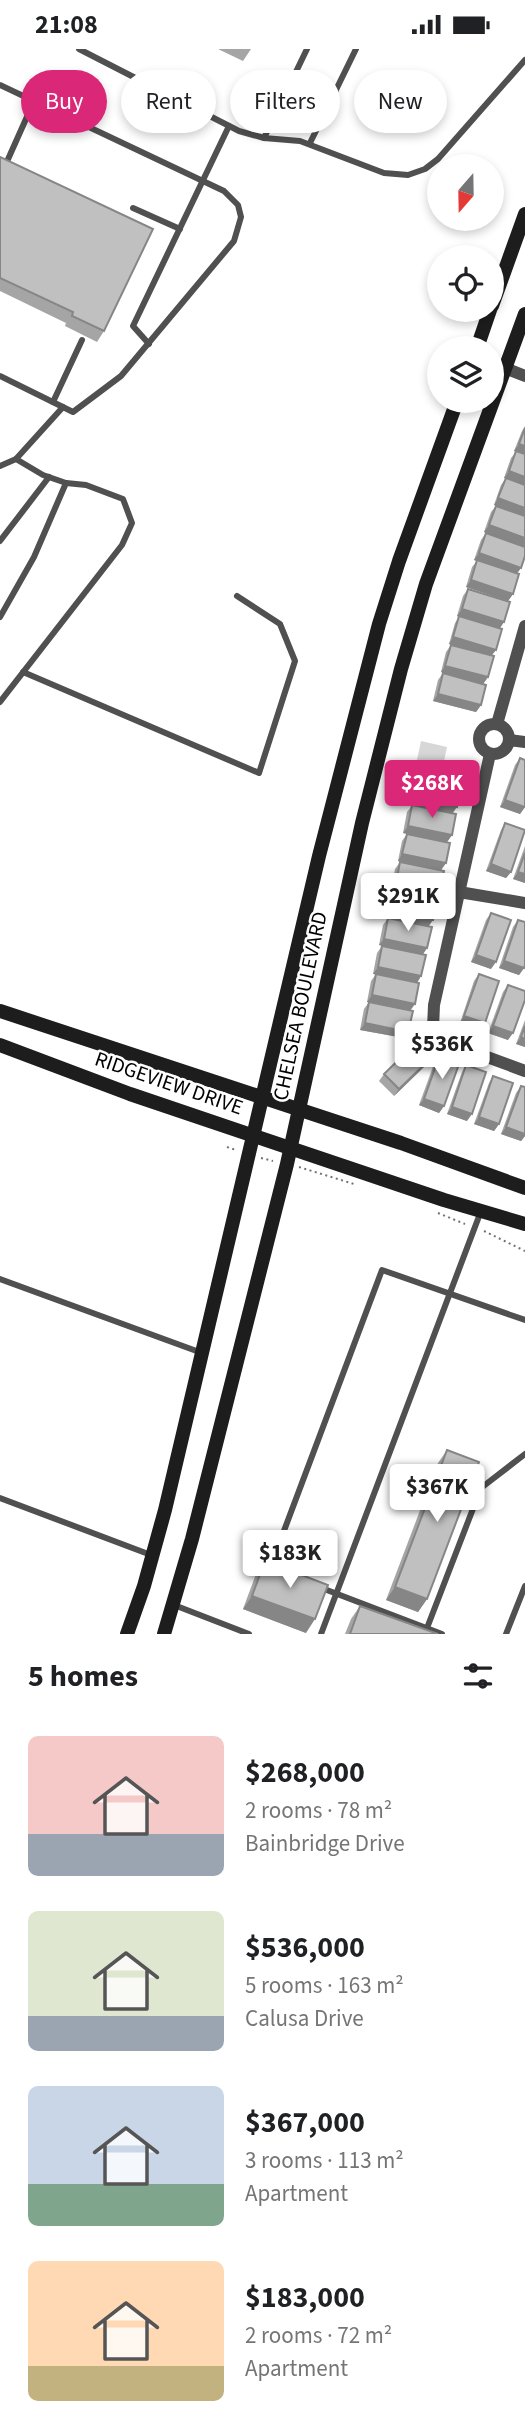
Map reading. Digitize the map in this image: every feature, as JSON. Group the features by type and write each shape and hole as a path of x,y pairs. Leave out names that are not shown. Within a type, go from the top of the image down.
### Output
{"main road":[{"path":"504,272 525,214"},
{"name":"CHELSEA BOULEVARD","path":"504,356 525,314"},
{"name":"CHELSEA BOULEVARD","path":"127,1634 153,1556 319,856 379,624 453,413"},
{"name":"CHELSEA BOULEVARD","path":"164,1634 174,1605 291,1148 359,837 404,655 483,413"},
{"name":"RIDGEVIEW DRIVE","path":"0,1011 401,1143 525,1188"},
{"name":"RIDGEVIEW DRIVE","path":"0,1045 130,1094 525,1224"}],"street":[{"path":"504,368 525,376"},
{"path":"497,724 525,626"},
{"path":"497,724 504,728 509,740 504,751 495,755 481,749 479,734 485,726 497,724"},
{"path":"509,740 525,742"},
{"path":"490,754 432,1017 433,1028 449,1043 525,1071"},
{"path":"459,893 525,903"}],"lane":[{"path":"79,49 229,126 264,138 310,143 384,173 400,175 417,172 438,159 525,60"},
{"path":"264,138 307,49"},
{"path":"310,143 356,49"},
{"path":"0,85 21,95"},
{"path":"149,344 133,326 229,126"},
{"path":"4,169 21,130"},
{"path":"0,376 73,412 121,376 224,254 240,227 238,205 224,191 102,133"},
{"path":"133,208 180,229"},
{"path":"53,402 82,340"},
{"path":"0,466 16,459 63,407"},
{"path":"0,702 122,545 132,523 123,499 86,485 65,483 16,459"},
{"path":"0,541 49,477"},
{"path":"0,617 34,557 65,483"},
{"path":"23,672 259,773 295,661 279,625 237,596"},
{"path":"321,1634 481,1211"},
{"path":"281,1572 270,1568 382,1270 525,1320"},
{"path":"0,1279 203,1354"},
{"path":"427,1628 481,1488 525,1454"},
{"path":"0,1498 153,1556"},
{"path":"314,1585 442,1634"},
{"path":"506,1634 525,1585"},
{"path":"174,1605 248,1634"}],"path":[{"path":"227,1147 362,1187"},
{"path":"438,1212 525,1251"}],"shaded area":[{"path":"421,741 447,747 440,780 414,774"}],"building":[{"path":"0,157 153,229 104,331 72,316 73,312 0,278"},
{"path":"525,428 525,446 519,444"},
{"path":"516,451 525,454 525,477 509,471"},
{"path":"506,478 525,485 525,508 498,498"},
{"path":"496,506 525,516 525,538 489,525"},
{"path":"486,533 525,547 521,568 479,553"},
{"path":"477,560 519,574 513,594 471,580"},
{"path":"468,589 510,602 504,622 462,609"},
{"path":"459,616 502,629 496,650 453,637"},
{"path":"451,645 494,656 488,677 445,666"},
{"path":"443,673 486,685 481,705 438,694"},
{"path":"520,758 525,760 525,807 505,800"},
{"path":"418,778 461,787 457,807 414,798"},
{"path":"412,805 456,814 452,835 408,826"},
{"path":"505,823 525,830 511,872 491,864"},
{"path":"407,834 450,843 446,863 402,854"},
{"path":"525,853 525,874 518,872"},
{"path":"400,862 444,871 439,891 396,883"},
{"path":"394,890 437,899 433,920 390,911"},
{"path":"491,913 511,920 496,962 476,955"},
{"path":"388,918 432,927 427,948 384,939"},
{"path":"518,920 525,922 524,968 504,961"},
{"path":"382,946 426,955 421,976 378,967"},
{"path":"376,974 419,983 415,1004 372,995"},
{"path":"479,974 499,981 485,1023 464,1016"},
{"path":"508,985 525,991 525,1000 513,1033 493,1026"},
{"path":"369,1002 413,1011 408,1032 365,1023"},
{"path":"416,1043 431,1058 399,1089 384,1074"},
{"path":"439,1057 459,1064 444,1106 424,1099"},
{"path":"466,1065 486,1072 472,1114 452,1107"},
{"path":"493,1076 513,1083 499,1124 479,1117"},
{"path":"521,1086 525,1087 525,1134 506,1127"},
{"path":"447,1450 479,1462 427,1599 395,1587"},
{"path":"265,1561 328,1585 315,1619 252,1596"},
{"path":"360,1606 438,1634 350,1634"}]}
